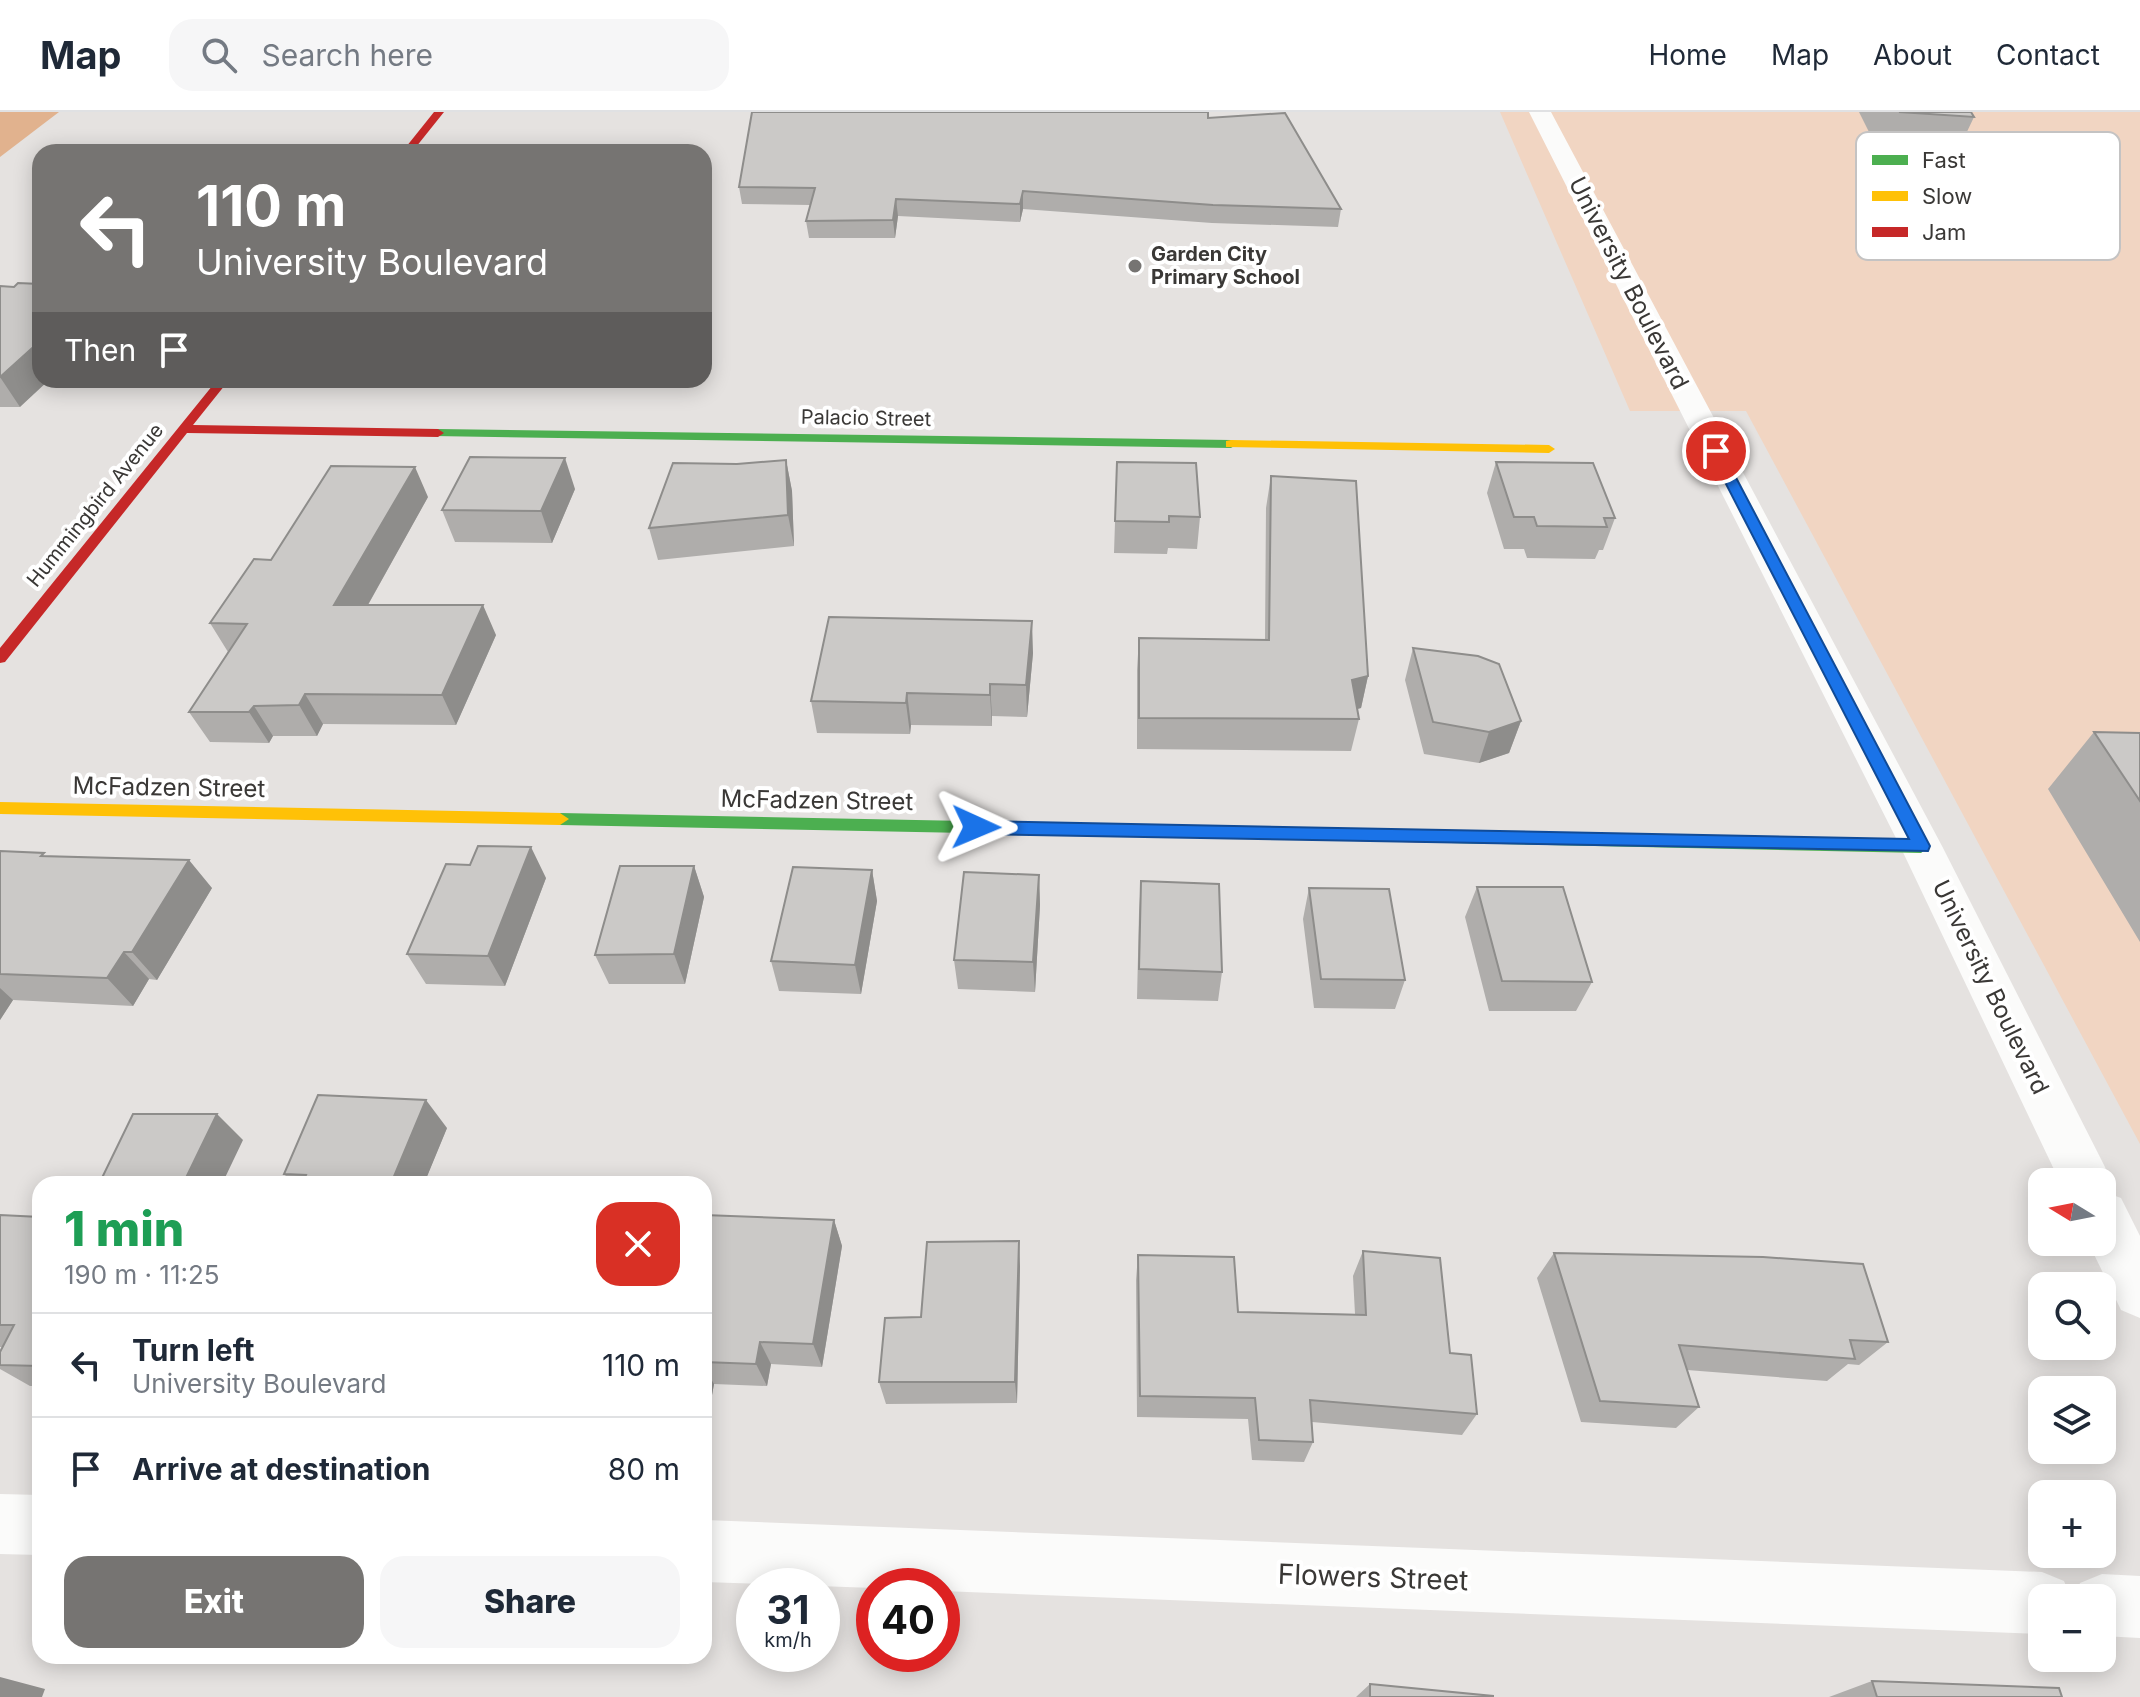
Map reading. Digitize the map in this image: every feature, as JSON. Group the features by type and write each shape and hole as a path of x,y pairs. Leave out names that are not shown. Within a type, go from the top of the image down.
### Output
{"street":[{"path":"413,144 439,112"},
{"name":"University Boulevard","path":"1540,112 1921,846 2079,1168"},
{"name":"Hummingbird Avenue","path":"0,658 217,388"},
{"name":"Palacio Street","path":"184,429 1549,449"},
{"name":"McFadzen Street","path":"0,808 1921,846"},
{"path":"2116,1243 2140,1292"},
{"path":"0,1524 32,1525"},
{"name":"Flowers Street","path":"712,1551 2028,1602"},
{"path":"2116,1606 2140,1607"}],"shaded area":[{"path":"0,112 59,112 0,157"},
{"path":"1500,112 2140,112 2140,1144 1746,411 1630,411"}],"building":[{"path":"752,112 1208,112 1208,118 1285,113 1341,209 1213,205 1023,191 1020,204 896,199 893,220 806,221 815,188 739,187"},
{"path":"1899,112 1971,112 1974,117"},
{"path":"18,283 32,284 32,348 0,377 0,286 14,287"},
{"path":"470,457 565,458 541,511 442,510"},
{"path":"786,460 788,515 649,528 673,463 737,464"},
{"path":"1117,462 1196,463 1200,517 1169,516 1169,522 1115,521"},
{"path":"1496,462 1593,463 1615,518 1604,518 1607,527 1537,526 1534,517 1514,517"},
{"path":"331,466 415,467 334,605 483,605 442,695 305,694 299,705 254,706 249,712 189,712 247,624 210,623 254,559 271,560"},
{"path":"1271,476 1356,481 1368,676 1352,680 1359,719 1139,718 1139,638 1269,640"},
{"path":"829,617 1032,621 1026,685 990,684 990,695 907,693 906,703 811,701"},
{"path":"1413,648 1478,656 1499,664 1521,721 1489,732 1433,722"},
{"path":"2094,732 2140,733 2140,801"},
{"path":"478,846 531,847 488,956 407,954 446,864 470,865"},
{"path":"0,851 44,853 41,856 189,860 132,952 124,952 107,978 0,974"},
{"path":"620,866 694,866 674,954 595,955"},
{"path":"793,867 872,870 855,965 771,961"},
{"path":"964,872 1039,875 1033,962 954,960"},
{"path":"1141,881 1219,884 1222,972 1139,969"},
{"path":"1477,887 1563,887 1592,982 1502,981"},
{"path":"1309,888 1389,889 1405,980 1321,979"},
{"path":"318,1095 426,1100 394,1176 284,1174"},
{"path":"133,1114 217,1114 187,1176 103,1176"},
{"path":"0,1215 32,1217 32,1366 0,1365 0,1352 14,1325 0,1325"},
{"path":"712,1215 834,1220 813,1344 760,1342 756,1364 712,1362"},
{"path":"1019,1241 1015,1382 879,1382 885,1318 921,1317 927,1242"},
{"path":"1363,1251 1440,1258 1450,1353 1471,1355 1477,1414 1310,1400 1313,1442 1259,1440 1255,1398 1140,1396 1138,1255 1234,1257 1238,1312 1366,1315"},
{"path":"1554,1253 1763,1257 1863,1264 1888,1342 1850,1340 1855,1359 1679,1345 1699,1407 1600,1401"},
{"path":"1872,1681 2059,1688 2062,1697 1877,1697"},
{"path":"1370,1684 1493,1696 1493,1697 1370,1697"}],"traffic: fast":[{"path":"438,433 1231,444"},
{"path":"560,819 967,827"},
{"path":"1451,837 1921,846"}],"traffic: slow":[{"path":"1231,444 1549,449"},
{"path":"0,808 560,819"}],"traffic: jam":[{"path":"413,144 439,112"},
{"path":"0,658 217,388"},
{"path":"184,429 438,433"},
{"path":"967,827 1451,837"}],"place":[{"name":"Garden City Primary School","path":"1135,266"}],"route":[{"path":"976,827 1921,846 1716,451"}]}
